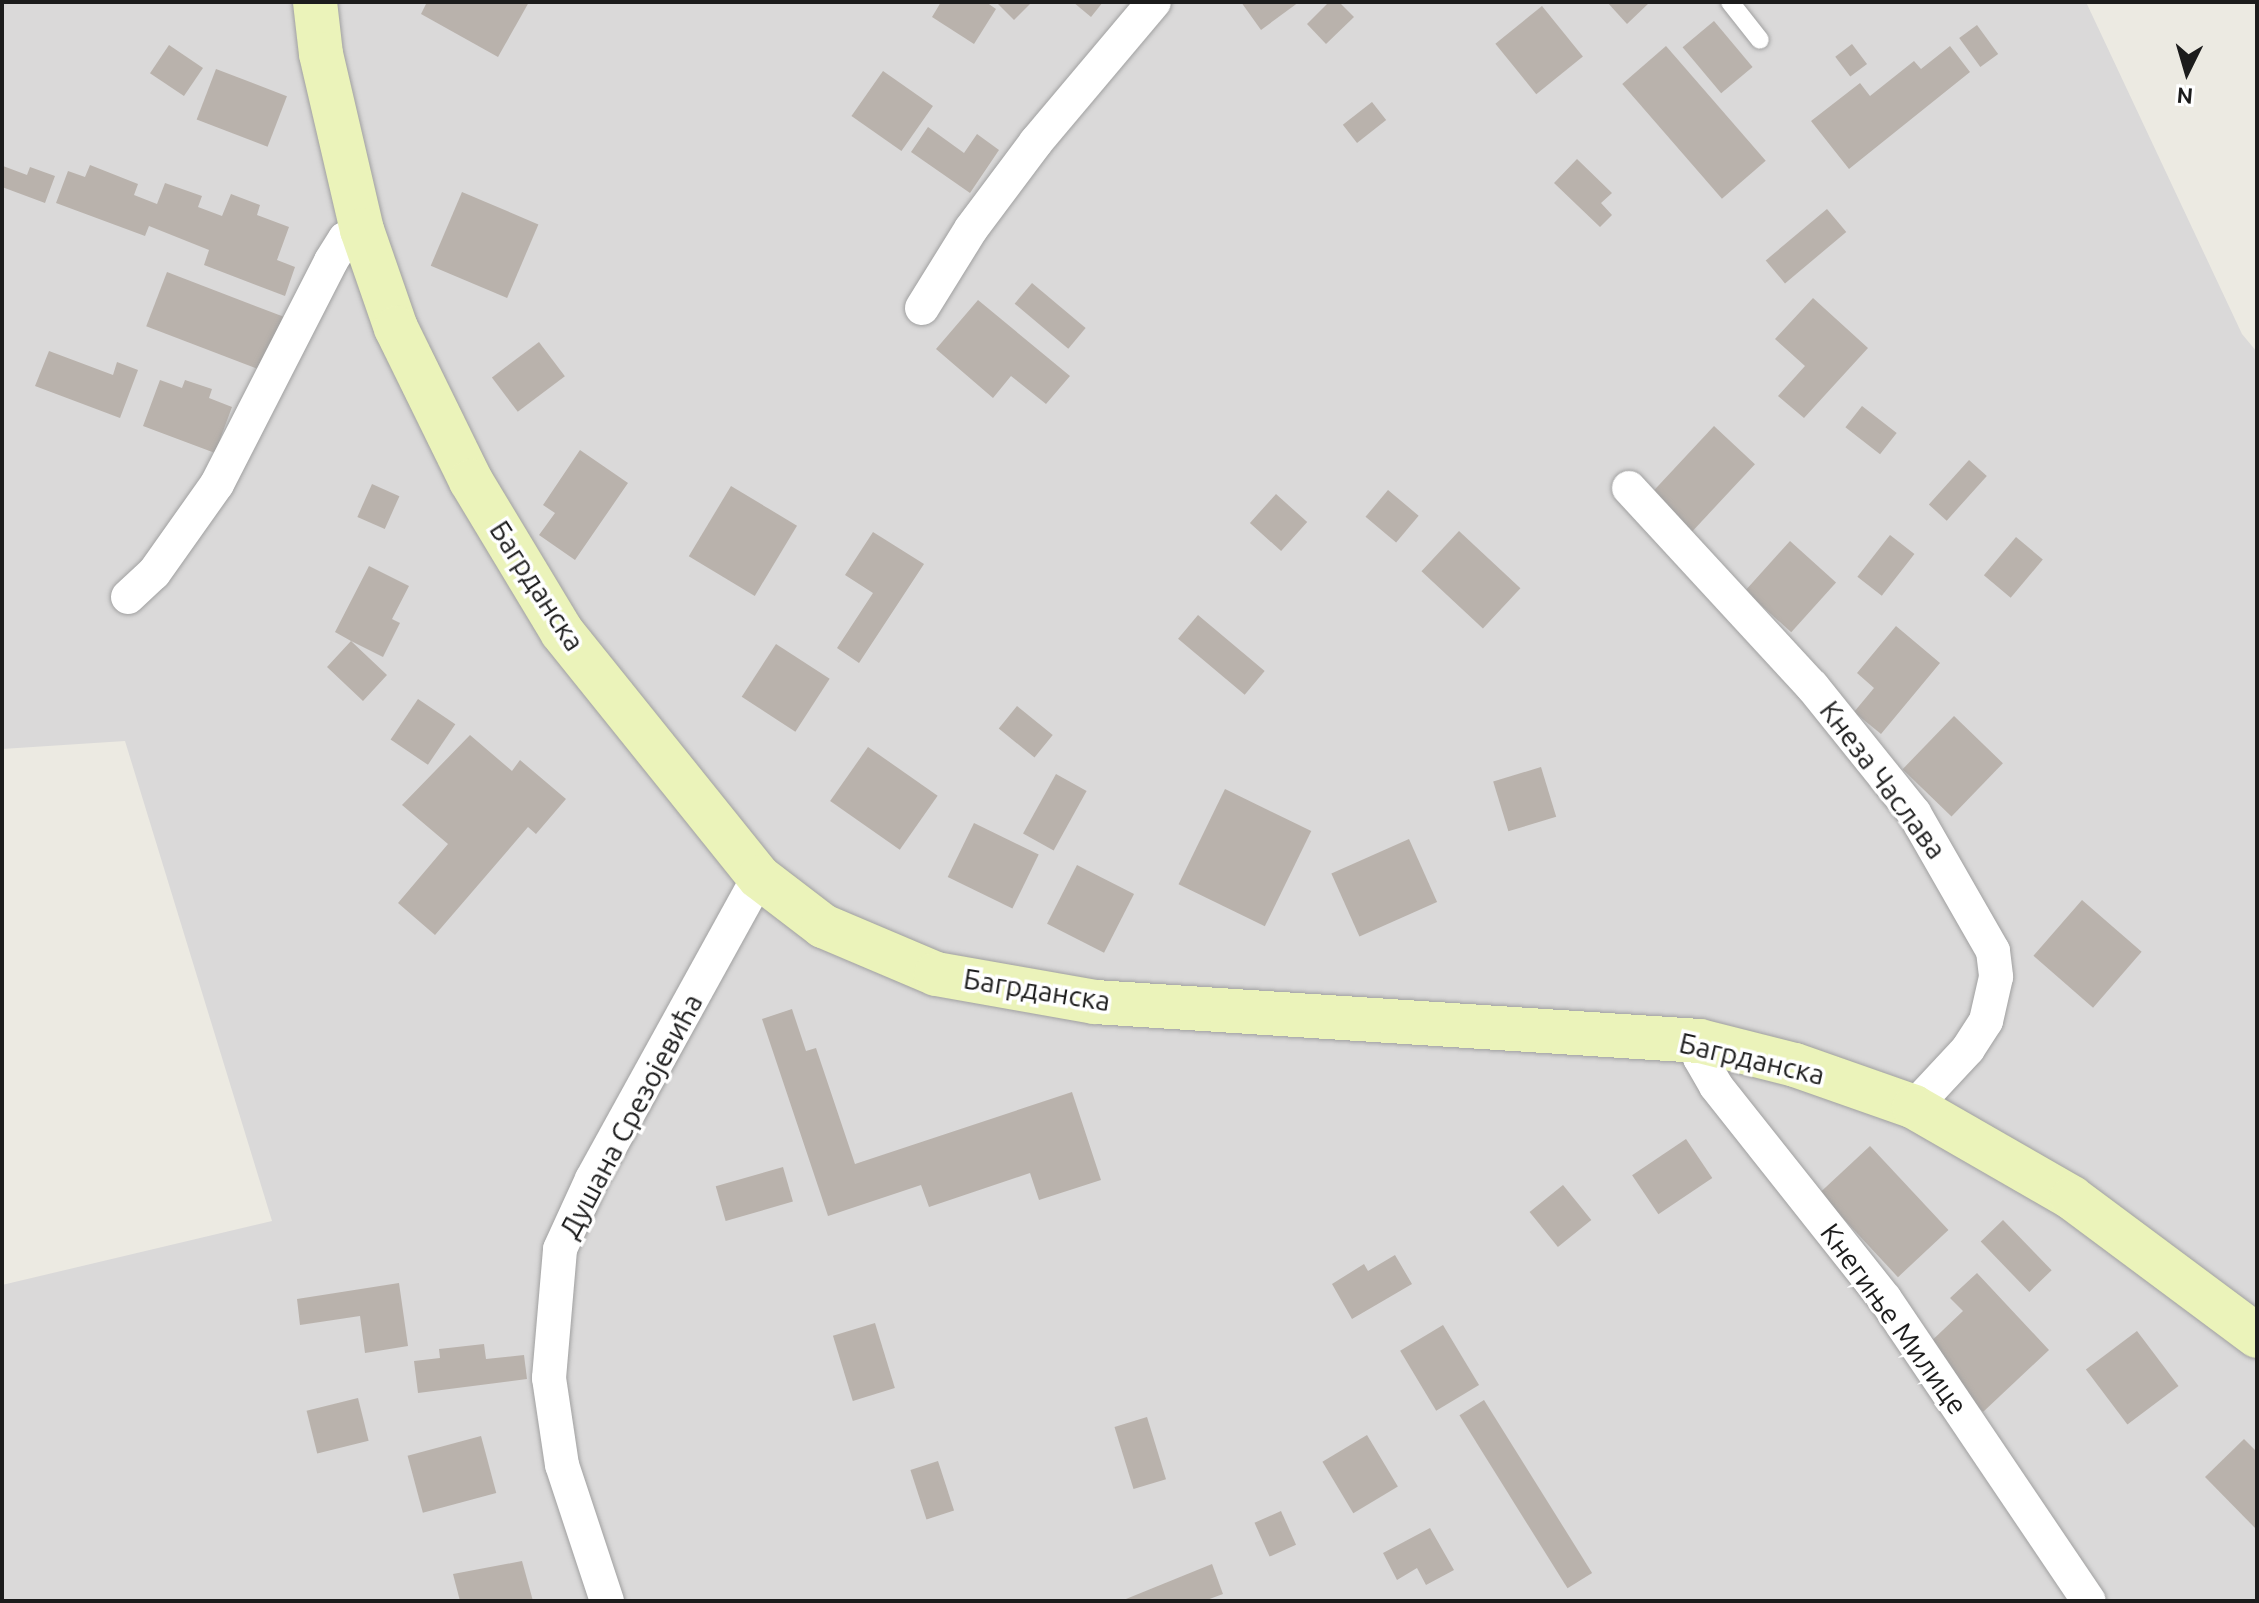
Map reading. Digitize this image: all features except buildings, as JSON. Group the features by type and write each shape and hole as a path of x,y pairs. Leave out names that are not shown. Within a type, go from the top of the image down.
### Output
{"street":[{"name":"Багрданска","path":"315,2 321,54 362,230 396,328 471,481 555,620 759,877 823,926 936,974 1095,1002 1700,1041 1795,1065 1914,1107 2072,1198 2257,1336"},
{"path":"922,308 971,229 1036,142 1154,2"},
{"path":"128,597 154,573 217,484 331,261 345,239 362,230"},
{"name":"Кнеза Часлава","path":"1629,488 1812,686 1914,813 1993,951 1993,999 1986,1021 1968,1049 1914,1107"},
{"name":"Душана Срезојевића","path":"607,1601 562,1465 549,1378 560,1249 592,1179 759,877"},
{"name":"Кнегиње Милице","path":"1700,1041 1700,1058 1716,1086 1885,1299 2089,1601"}],"lane":[{"path":"1730,2 1760,40"}],"shaded area":[{"path":"2,2 2086,2 2242,334 2257,352 2257,1601 2,1601 2,1285 272,1221 125,741 2,749"}]}
